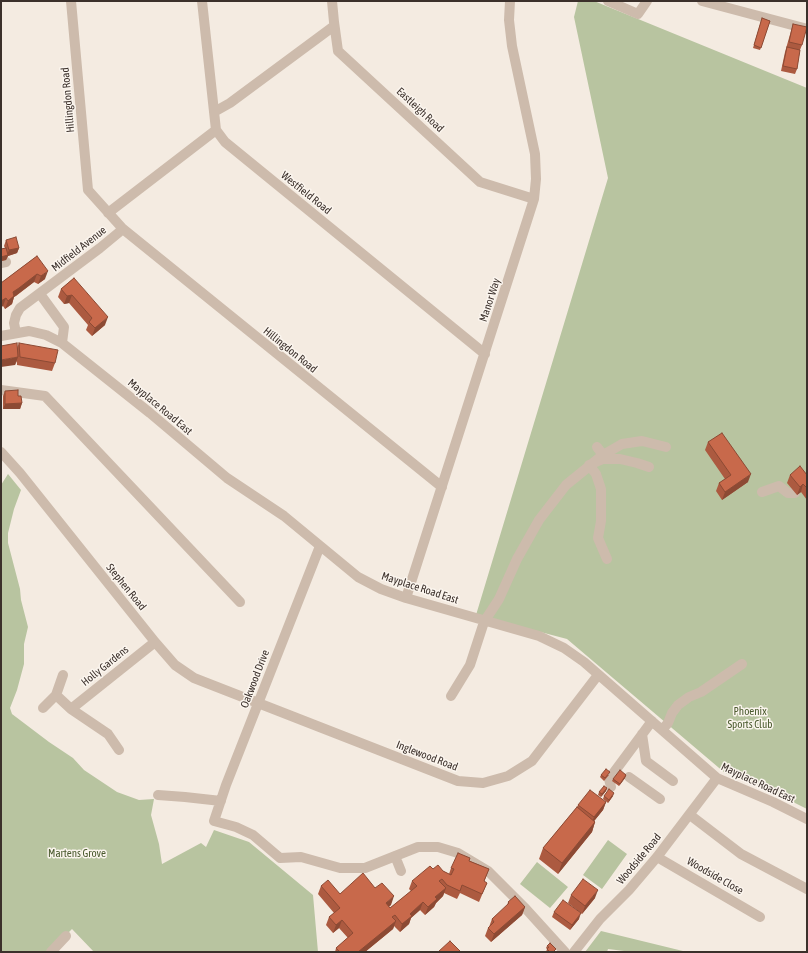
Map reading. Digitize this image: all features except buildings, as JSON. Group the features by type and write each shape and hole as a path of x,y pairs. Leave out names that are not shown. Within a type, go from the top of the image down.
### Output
{"street":[{"name":"Hillingdon Road","path":"71,1 88,190 108,213"},
{"path":"202,1 216,130"},
{"name":"Eastleigh Road","path":"332,1 338,51 480,182 534,199"},
{"name":"Manor Way","path":"406,598 534,199 536,179 535,154 512,46 509,20 510,1"},
{"path":"608,1 638,14 647,1"},
{"path":"702,1 807,29"},
{"path":"214,112 230,103 334,26"},
{"name":"Midfield Avenue","path":"16,333 14,323 20,308 123,229 108,213 216,130"},
{"name":"Westfield Road","path":"216,130 225,142 485,354"},
{"name":"Hillingdon Road","path":"123,229 442,488"},
{"path":"40,294 64,327 62,344"},
{"name":"Mayplace Road East","path":"1,336 29,331 46,335 62,344 150,413 227,478 284,516 358,577 380,589 406,598 484,622 539,636 564,648 584,662 717,778 731,786 773,802 807,820"},
{"path":"1,390 45,396 240,602"},
{"path":"451,696 470,665 484,622 499,599 517,559 539,520 566,485 589,465 600,451 622,444 642,441 666,447"},
{"name":"Stephen Road","path":"3,456 155,642 176,664 194,678 258,703"},
{"path":"589,465 603,459 620,459 637,462 649,467"},
{"path":"589,465 596,474 601,489 601,521 598,538 607,559"},
{"path":"762,492 779,486 788,493 795,493"},
{"name":"Oakwood Drive","path":"320,546 226,784 214,821 236,827 253,835 280,858 301,857 340,868 364,868 395,856"},
{"name":"Holly Gardens","path":"71,709 155,642"},
{"path":"662,730 668,723 672,712 678,705 688,697 702,692 742,664"},
{"name":"Holly Gardens","path":"43,708 56,695 63,675"},
{"name":"Inglewood Road","path":"258,703 458,781 483,783 508,776 532,761 598,675"},
{"path":"56,695 71,709 108,734 119,750"},
{"path":"611,787 609,779 652,721"},
{"path":"642,734 646,761 673,781"},
{"path":"629,777 660,799"},
{"name":"Woodside Road","path":"574,952 600,919 629,890 658,857 717,778"},
{"path":"158,795 185,796 221,801"},
{"path":"690,815 741,854 807,889"},
{"path":"401,871 395,856 418,847 438,847 458,854 488,871 526,909 565,952"},
{"name":"Woodside Close","path":"658,857 760,917"},
{"path":"51,952 66,936"}],"green space":[{"name":"Phoenix Sports Club","path":"578,1 594,1 807,88 807,809 781,796 725,773 567,639 476,615 608,178 574,17"},
{"name":"Martens Grove","path":"8,474 21,490 14,509 8,533 8,543 28,627 24,644 24,664 17,690 10,708 12,714 73,758 84,770 117,792 139,800 154,799 151,815 159,844 162,864 201,843 206,847 214,830 249,842 313,895 318,952 94,952 72,929 49,952 3,952 1,950 1,485"},
{"path":"608,840 627,854 602,889 583,875"},
{"path":"537,862 568,887 550,908 520,884"},
{"path":"601,931 687,952 632,952 608,949 607,952 585,952"}]}
